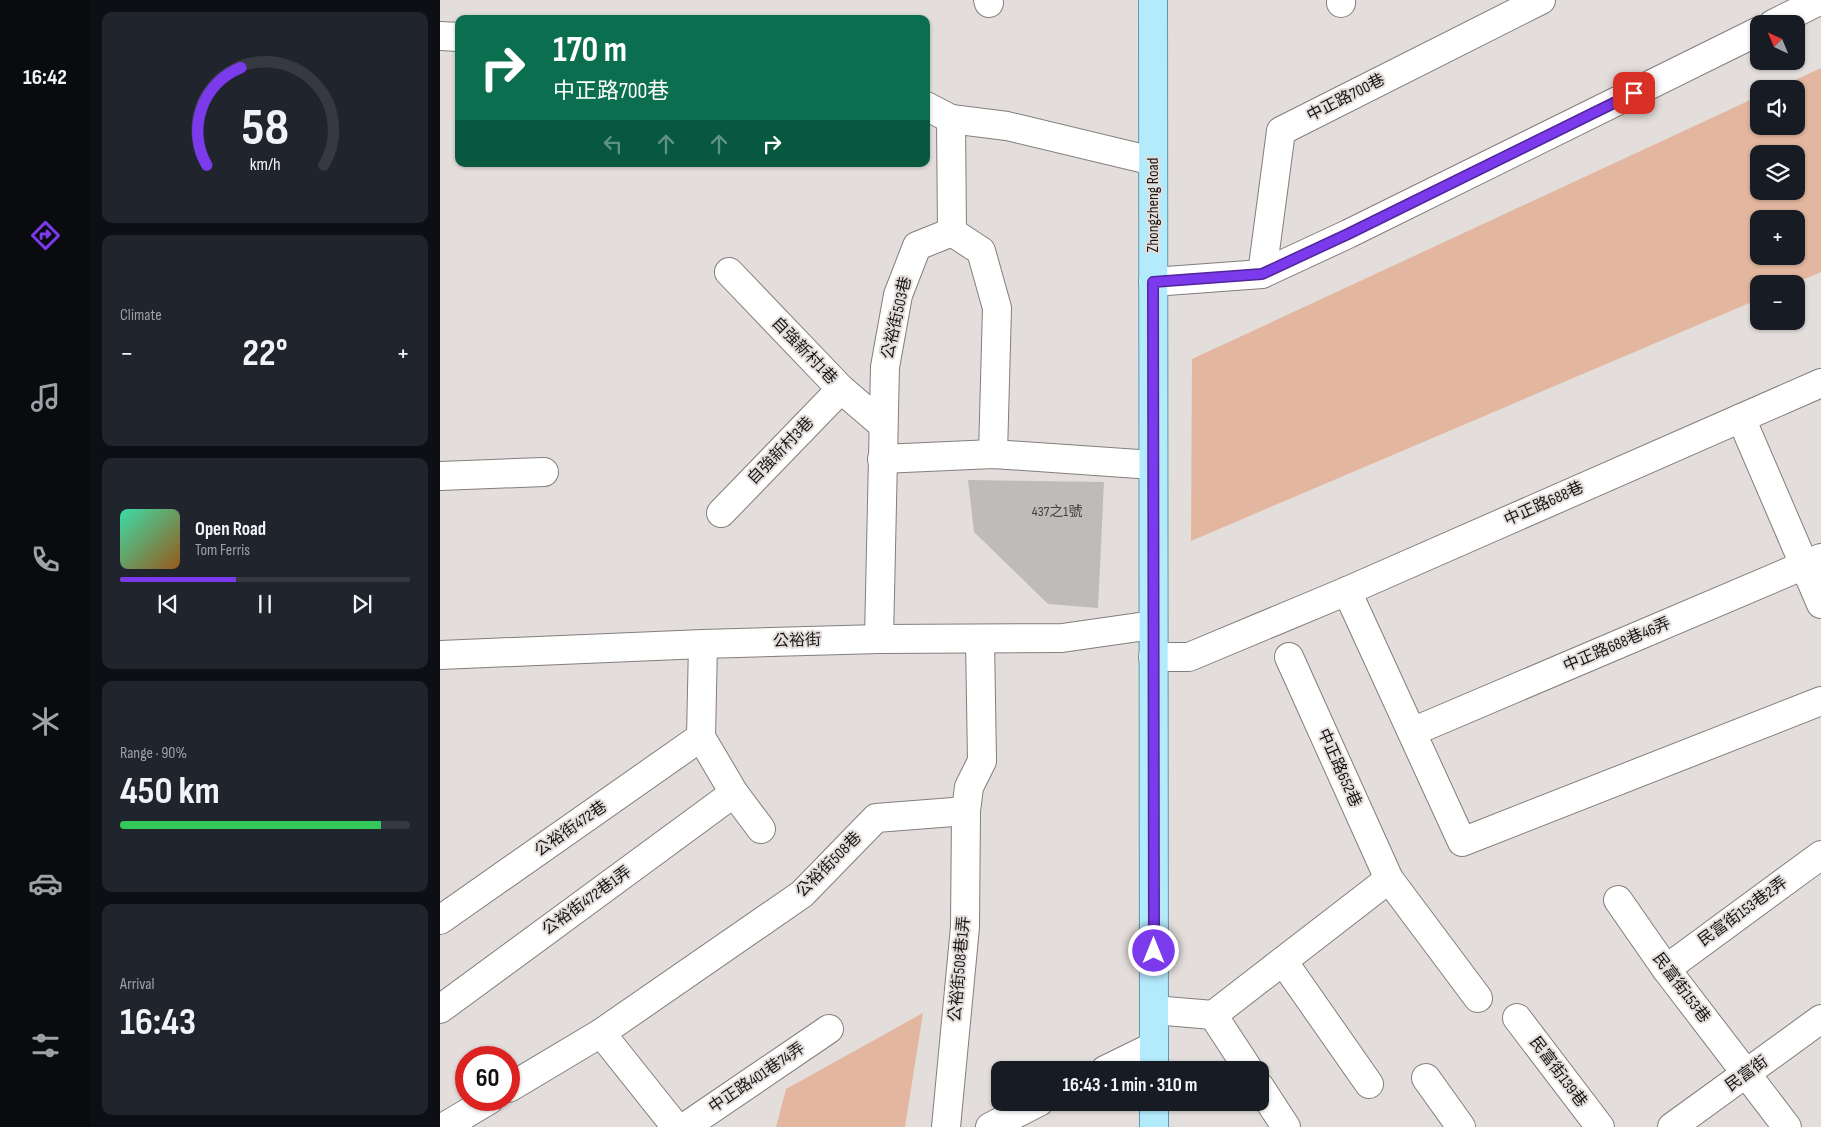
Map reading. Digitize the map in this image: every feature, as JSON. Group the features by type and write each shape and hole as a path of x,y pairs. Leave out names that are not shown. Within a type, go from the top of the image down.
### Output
{"main road":[{"name":"Zhongzheng Road","path":"1153,0 1154,1058"},
{"path":"1154,1111 1154,1127"}],"street":[{"name":"中正路700巷","path":"1262,274 1281,131 1541,0"},
{"path":"1790,15 1813,2"},
{"path":"1153,282 1262,274 1348,234 1750,35"},
{"path":"440,36 455,37"},
{"path":"930,108 951,119 1007,126 1153,161"},
{"path":"951,119 952,232 981,251 997,308 993,454"},
{"name":"公裕街503巷","path":"879,639 885,367 898,295 917,246 952,232"},
{"name":"自強新村1巷","path":"729,272 841,389 884,425"},
{"name":"中正路688巷","path":"1153,657 1189,657 1347,591 1821,383"},
{"name":"自強新村3巷","path":"721,513 841,389"},
{"path":"1742,418 1813,561 1821,604"},
{"path":"882,459 993,454 1153,465"},
{"path":"440,476 544,472"},
{"name":"中正路688巷46弄","path":"1412,732 1813,561"},
{"path":"1347,591 1462,842 1821,701"},
{"name":"公裕街","path":"440,656 703,644 879,639 1062,638 1153,625"},
{"path":"966,811 969,787 982,761 980,639"},
{"path":"703,644 701,737 734,793 762,828"},
{"name":"中正路652巷","path":"1289,657 1389,879 1478,998"},
{"name":"公裕街472巷","path":"440,920 701,737"},
{"name":"公裕街472巷1弄","path":"440,1010 734,793"},
{"name":"公裕街508巷","path":"520,1081 601,1033 802,894 876,818 966,811"},
{"name":"公裕街508巷1弄","path":"946,1127 965,927 966,811"},
{"name":"民富街153巷2弄","path":"1666,969 1821,855"},
{"path":"1154,1010 1213,1015 1389,879"},
{"name":"民富街153巷","path":"1618,900 1666,969 1787,1127"},
{"path":"1283,961 1369,1084"},
{"path":"1213,1015 1243,1061"},
{"name":"民富街139巷","path":"1517,1018 1600,1127"},
{"name":"民富街","path":"1672,1127 1821,1020"},
{"name":"中正路401巷74弄","path":"685,1127 829,1029"},
{"path":"601,1033 676,1127"},
{"path":"1142,1061 1154,1058"},
{"path":"1426,1078 1461,1127"},
{"path":"1269,1101 1286,1127"},
{"path":"444,1127 471,1111"},
{"path":"990,1127 1021,1111"}],"shaded area":[{"path":"1821,68 1821,272 1805,279 1805,275 1750,275 1750,303 1191,541 1192,359 1750,100 1750,135 1805,135 1805,80 1795,80"},
{"path":"923,1013 905,1127 776,1127 786,1089"}],"building":[{"path":"968,480 1104,482 1098,608 1048,604 974,532"}],"route":[{"path":"1154,951 1153,282 1262,274 1348,234 1634,93"}]}
